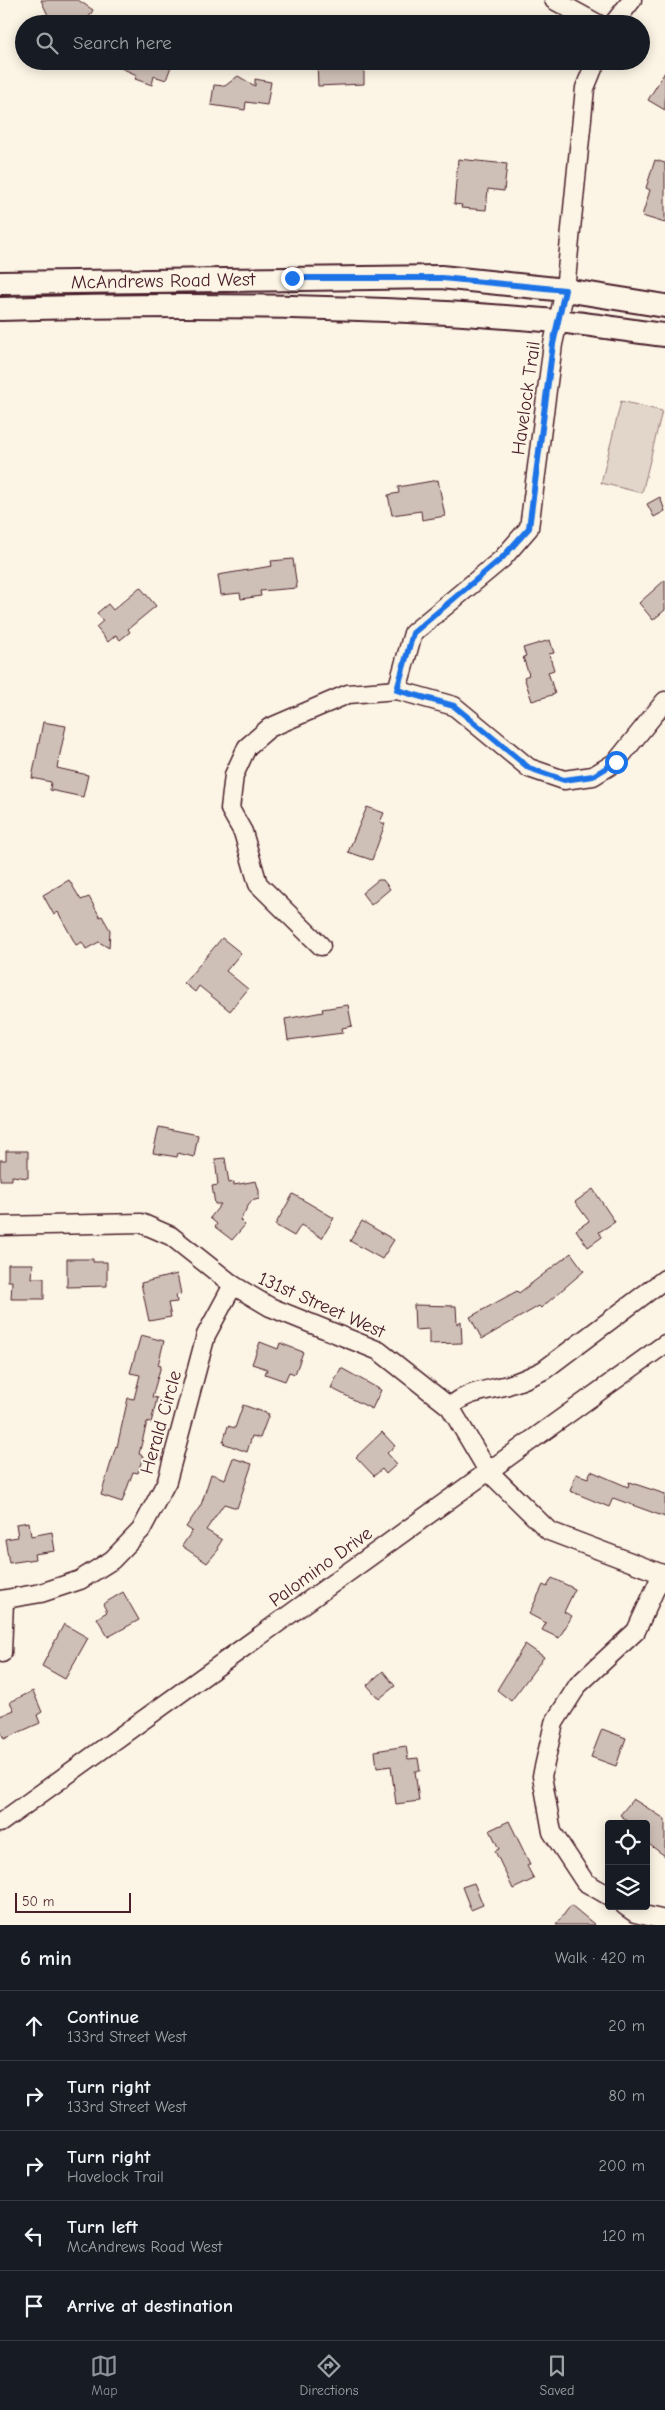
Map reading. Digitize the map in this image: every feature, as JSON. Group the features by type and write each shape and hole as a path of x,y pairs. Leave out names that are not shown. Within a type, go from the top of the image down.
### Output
{"main road":[{"name":"McAndrews Road West","path":"0,283 442,278 565,290 665,306"},
{"name":"McAndrews Road West","path":"0,309 88,306 352,307 558,321 665,335"}],"street":[{"path":"554,0 582,15"},
{"path":"620,15 632,0"},
{"name":"Havelock Trail","path":"397,690 413,633 502,558 529,528 558,321 565,290 585,88 592,70"},
{"path":"321,946 258,884 243,832 230,809 234,775 247,747 269,728 348,694 397,690 454,706 529,768 564,780 593,776 616,762 665,701"},
{"name":"131st Street West","path":"0,1226 142,1223 171,1236 233,1286 270,1306 379,1351 450,1407 488,1471 549,1531 664,1574"},
{"path":"450,1407 458,1399 478,1390 525,1380 544,1370 665,1279"},
{"name":"Herald Circle","path":"2,1601 41,1593 80,1580 112,1560 141,1530 167,1481 206,1335 233,1286"},
{"name":"Palomino Drive","path":"0,1822 665,1344"},
{"path":"605,1894 585,1882 552,1832 542,1776 554,1723 578,1686 636,1631 664,1574"},
{"path":"2,1601 2,1653"},
{"path":"631,1910 635,1913 665,1920"}],"shaded area":[{"path":"621,401 662,411 642,493 601,483"}],"building":[{"path":"41,0 78,0 93,10 90,15 48,15"},
{"path":"126,70 170,70 166,80 154,76 152,85 135,79 137,75"},
{"path":"317,70 364,70 364,84 318,86"},
{"path":"665,72 665,110 648,100"},
{"path":"238,76 255,86 255,79 271,82 267,105 246,102 245,110 211,105 214,85 225,86"},
{"path":"458,159 507,164 504,191 488,189 486,210 461,208 462,205 454,204"},
{"path":"655,160 665,163 665,223 642,216 650,190 646,188"},
{"path":"438,480 445,516 422,520 421,511 392,515 388,495 399,493 398,487"},
{"path":"660,497 665,511 654,517 647,504"},
{"path":"293,559 297,588 260,591 261,596 241,599 240,593 221,595 218,575 272,566 271,561"},
{"path":"665,580 665,610 653,620 639,603"},
{"path":"140,587 156,606 128,629 130,632 120,640 116,635 108,642 96,627 103,621 97,613 108,604 113,610"},
{"path":"550,640 554,653 549,654 554,670 548,672 555,694 532,701 524,677 529,675 523,657 526,656 523,648"},
{"path":"43,722 66,726 57,768 88,775 83,797 50,790 51,782 32,778"},
{"path":"367,807 384,813 380,822 385,824 372,860 348,852"},
{"path":"69,880 81,900 89,897 100,917 102,916 110,930 109,948 99,942 86,949 82,942 76,945 58,912 54,915 43,895"},
{"path":"378,880 383,880 390,889 371,905 362,893"},
{"path":"222,938 241,953 226,971 248,989 230,1011 199,986 195,992 184,983"},
{"path":"348,1005 352,1026 342,1028 343,1033 288,1040 285,1019 323,1012 322,1009"},
{"path":"159,1127 198,1135 194,1157 178,1153 177,1157 153,1153"},
{"path":"6,1151 28,1151 28,1178 12,1176 12,1180 0,1180 0,1160 6,1160"},
{"path":"225,1158 229,1183 234,1182 234,1185 256,1181 259,1191 259,1199 251,1201 240,1220 245,1225 232,1240 215,1227 217,1224 210,1218 221,1204 215,1204 212,1186 218,1185 215,1159"},
{"path":"593,1189 615,1222 599,1232 602,1237 588,1247 576,1230 589,1221 575,1202"},
{"path":"293,1194 334,1218 322,1238 301,1225 294,1236 275,1225"},
{"path":"362,1221 394,1240 382,1259 350,1241"},
{"path":"571,1253 584,1271 541,1308 539,1306 482,1339 470,1317 517,1291 519,1293"},
{"path":"67,1259 93,1259 93,1262 107,1262 107,1286 67,1287"},
{"path":"8,1264 33,1264 32,1278 44,1278 44,1299 11,1299 12,1281 8,1281"},
{"path":"177,1274 181,1294 176,1295 177,1302 168,1303 171,1317 149,1321 141,1283"},
{"path":"414,1305 456,1306 457,1324 461,1321 462,1343 429,1344 429,1329 415,1330"},
{"path":"141,1335 164,1341 158,1365 161,1366 152,1397 157,1398 151,1423 147,1422 139,1454 143,1456 138,1473 133,1472 122,1502 101,1495 117,1447 128,1398 134,1399 140,1375 130,1373"},
{"path":"260,1342 278,1349 280,1343 303,1352 295,1374 289,1372 285,1381 265,1374 267,1369 252,1364"},
{"path":"341,1368 381,1390 372,1409 331,1388"},
{"path":"243,1405 269,1414 260,1438 252,1436 247,1452 223,1443 228,1426 235,1428"},
{"path":"382,1432 395,1446 387,1453 397,1464 386,1474 382,1469 374,1476 356,1457"},
{"path":"233,1458 252,1464 237,1508 224,1504 206,1530 222,1540 217,1548 219,1549 207,1563 182,1546 192,1531 186,1527 201,1505 211,1474 225,1479"},
{"path":"591,1471 628,1487 629,1482 665,1494 665,1517 613,1498 609,1507 570,1491 576,1474 588,1478"},
{"path":"29,1522 31,1536 52,1532 55,1551 34,1554 35,1559 9,1563 5,1539 18,1537 16,1524"},
{"path":"552,1578 575,1589 564,1612 572,1616 559,1638 542,1630 546,1623 529,1614 543,1585 547,1587"},
{"path":"123,1592 139,1620 108,1637 97,1618 107,1612 103,1604"},
{"path":"64,1624 88,1638 65,1679 42,1666"},
{"path":"525,1644 544,1657 511,1701 497,1690"},
{"path":"383,1671 395,1686 379,1699 367,1685"},
{"path":"33,1691 42,1712 37,1715 40,1723 4,1739 0,1730 0,1716 14,1710 10,1702"},
{"path":"602,1729 626,1738 616,1766 591,1757"},
{"path":"406,1746 408,1759 418,1758 420,1771 415,1771 419,1801 396,1804 391,1766 377,1768 375,1751"},
{"path":"633,1799 665,1819 665,1856 650,1845 650,1820 627,1820 620,1815"},
{"path":"509,1821 530,1864 527,1866 534,1879 513,1889 495,1851 499,1849 490,1830"},
{"path":"474,1883 483,1905 471,1910 462,1887"},
{"path":"571,1905 595,1925 556,1925"}],"route":[{"path":"292,278 442,278 565,290 553,344 529,528 502,558 413,633 397,690 454,706 529,768 564,780 593,776 616,762"}]}
